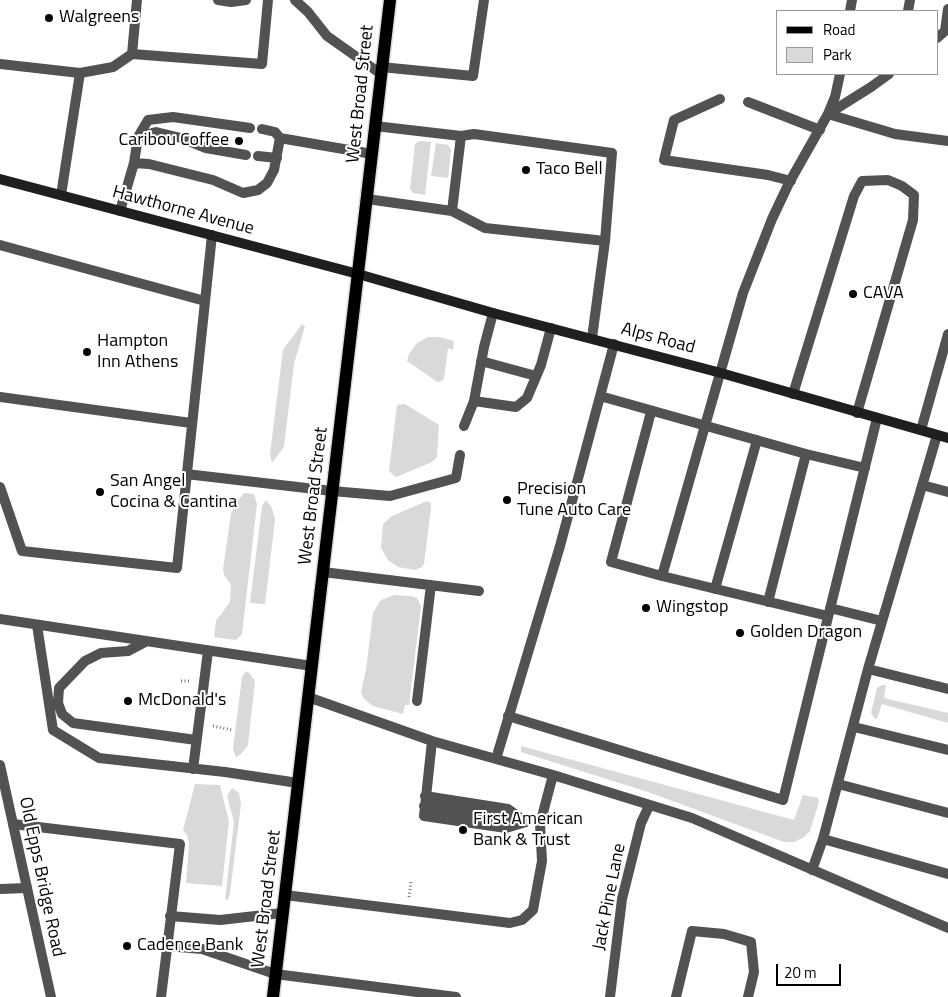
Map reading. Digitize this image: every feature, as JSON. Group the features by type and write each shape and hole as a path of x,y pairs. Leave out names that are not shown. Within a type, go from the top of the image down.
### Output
{"main road":[{"name":"West Broad Street","path":"272,997 390,0"},
{"name":"Hawthorne Avenue","path":"0,179 358,274"},
{"name":"Alps Road","path":"358,274 493,313 721,373 948,438"}],"street":[{"path":"132,54 137,0"},
{"path":"218,0 231,2 246,0"},
{"path":"0,64 80,72 113,67 132,54 262,64 268,0"},
{"path":"294,0 308,12 327,36 381,70 473,76 484,0"},
{"path":"938,37 945,31 948,9"},
{"path":"61,195 80,72"},
{"path":"662,576 743,293 772,219 791,180 828,114 835,97 840,75"},
{"path":"828,114 871,88 888,75"},
{"path":"720,99 674,120 664,160 791,180"},
{"path":"748,102 820,130"},
{"path":"828,114 895,134 948,141"},
{"path":"120,211 134,163 138,137 148,120 173,117 250,128"},
{"path":"375,126 461,136 474,134 612,153 605,241 592,338"},
{"path":"262,129 275,132 280,138 372,154"},
{"path":"138,137 156,132 181,138 206,148 246,155"},
{"path":"452,211 461,136"},
{"path":"134,163 149,164 213,180 243,193 258,190 267,183 274,170 280,138"},
{"path":"258,156 277,158"},
{"path":"793,394 854,196 862,181 888,180 902,186 914,195 913,220 857,413"},
{"path":"367,199 452,211 485,228 605,241"},
{"path":"0,487 22,551 177,568 212,235"},
{"path":"0,245 205,301"},
{"path":"464,426 474,401 484,347 493,313"},
{"path":"474,401 516,407 527,398 551,328"},
{"path":"921,430 948,334"},
{"path":"496,759 560,546 614,344"},
{"path":"482,361 536,376"},
{"path":"600,396 651,412 865,468"},
{"path":"0,397 191,423"},
{"path":"651,412 611,562 768,602 882,621"},
{"path":"508,716 783,800 877,418"},
{"path":"812,870 823,839 868,669 937,435"},
{"path":"715,588 757,440"},
{"path":"768,602 806,454"},
{"path":"186,474 390,496 456,478 460,455"},
{"path":"922,485 948,492"},
{"path":"323,572 479,590"},
{"path":"417,701 431,585"},
{"path":"0,619 312,666"},
{"path":"37,624 53,730 99,758 193,768 298,783"},
{"path":"147,641 128,651 101,653 85,661 59,688 58,703 62,714 73,723 196,740"},
{"path":"193,768 208,651"},
{"path":"868,669 948,689"},
{"path":"308,697 432,741 553,775 692,818 948,928"},
{"path":"854,727 948,750"},
{"path":"432,741 424,816 506,828 526,822 540,824"},
{"name":"Old Epps Bridge Road","path":"0,764 51,997"},
{"path":"284,895 510,923 522,920 533,910 542,861 540,824 553,775"},
{"path":"838,784 948,813"},
{"path":"425,801 508,808 526,822"},
{"name":"Jack Pine Lane","path":"610,997 622,899 642,823 649,806"},
{"path":"13,824 180,844 161,997"},
{"path":"823,839 948,874"},
{"path":"0,889 27,888"},
{"path":"170,916 220,920 282,913"},
{"path":"676,997 692,931 724,934 751,942 754,972 748,997"},
{"path":"166,946 202,949 275,974 392,993 456,997"}],"path":[{"path":"205,724 232,730"}],"green space":[{"path":"419,141 431,142 425,195 413,193 410,189 415,144"},
{"path":"436,143 448,145 451,150 448,178 431,176"},
{"path":"302,324 305,326 294,364 284,447 272,463 270,454 283,350"},
{"path":"428,337 439,337 454,341 453,350 448,348 444,379 440,382 407,361 409,354 416,344"},
{"path":"405,404 439,425 437,457 432,462 396,477 389,471 397,405"},
{"path":"244,493 254,494 257,504 242,634 236,640 214,637 216,621 230,602 231,585 224,575 223,569 231,514 234,506"},
{"path":"266,500 272,508 275,520 265,604 250,603 262,506"},
{"path":"427,501 431,503 431,507 424,564 415,570 398,567 388,560 381,548 383,524 392,516"},
{"path":"394,595 417,598 421,606 409,705 405,705 403,714 373,706 364,699 361,692 366,670 373,613 381,600"},
{"path":"246,671 255,681 248,745 236,757 233,749 242,677"},
{"path":"886,685 884,698 948,713 948,723 882,704 877,719 875,719 871,713 877,688"},
{"path":"521,746 794,820 803,795 818,798 819,802 810,831 803,838 794,842 784,842 648,792 521,752"},
{"path":"195,784 220,785 229,822 222,886 186,883 189,844 187,835 183,830"},
{"path":"232,788 239,793 241,804 228,900 225,899 234,822 227,796"}],"place":[{"name":"Walgreens","path":"49,18"},
{"name":"Caribou Coffee","path":"239,141"},
{"name":"Taco Bell","path":"526,170"},
{"name":"CAVA","path":"853,294"},
{"name":"Hampton Inn Athens","path":"87,352"},
{"name":"San Angel Cocina & Cantina","path":"100,492"},
{"name":"Precision Tune Auto Care","path":"507,500"},
{"name":"Wingstop","path":"646,608"},
{"name":"Golden Dragon","path":"740,633"},
{"name":"McDonald's","path":"128,701"},
{"name":"First American Bank & Trust","path":"463,830"},
{"name":"Cadence Bank","path":"127,946"}]}
